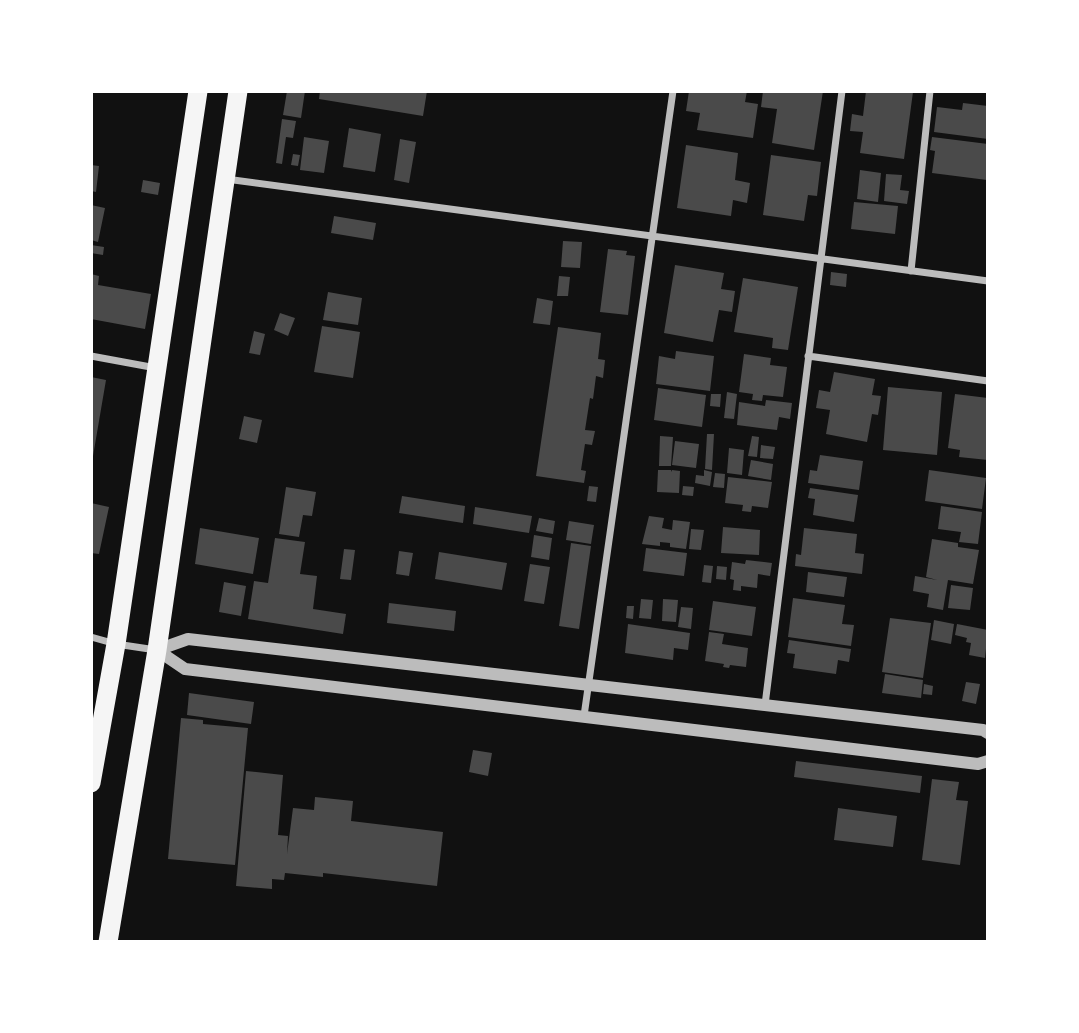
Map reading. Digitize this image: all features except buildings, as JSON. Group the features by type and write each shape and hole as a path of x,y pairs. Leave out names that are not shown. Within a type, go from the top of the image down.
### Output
{"highway":[{"path":"91,783 116,644 198,91"},
{"path":"108,942 157,650 238,91"}],"street":[{"path":"584,716 673,91"},
{"path":"765,705 842,91"},
{"path":"911,271 930,91"},
{"path":"225,179 988,281"},
{"path":"91,356 156,368"},
{"path":"808,356 988,381"},
{"path":"91,637 157,650 185,669 978,764 988,761"},
{"path":"157,650 188,639 983,730 988,733"}]}
